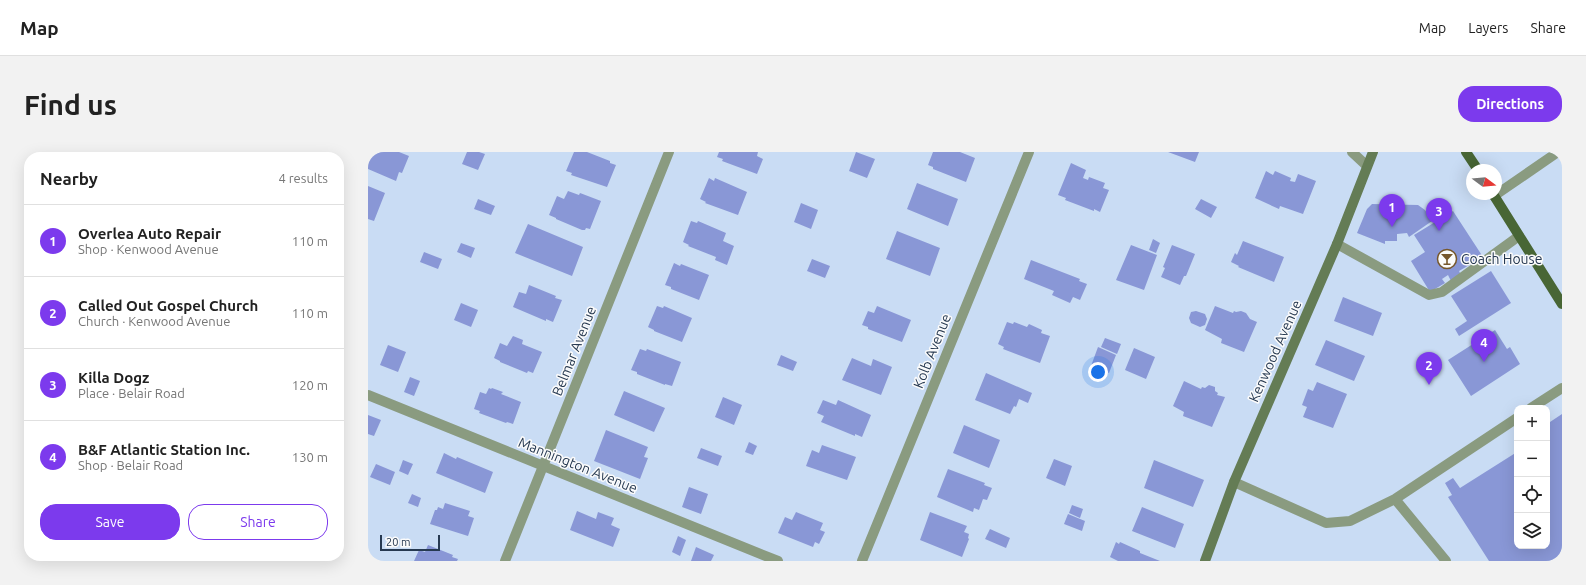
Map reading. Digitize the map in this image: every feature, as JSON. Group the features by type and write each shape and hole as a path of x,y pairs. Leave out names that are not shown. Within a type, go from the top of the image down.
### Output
{"main road":[{"name":"Kenwood Avenue","path":"1205,561 1234,482 1337,244 1373,152"},
{"path":"1466,152 1474,164"},
{"path":"1497,200 1562,304"}],"street":[{"name":"Belmar Avenue","path":"505,561 669,152"},
{"name":"Kolb Avenue","path":"862,561 1029,152"},
{"path":"1352,152 1367,166"},
{"path":"1502,190 1558,152"},
{"path":"1337,244 1429,295 1442,292 1519,236"},
{"path":"1536,405 1562,388"},
{"name":"Mannington Avenue","path":"368,395 778,561"},
{"path":"1234,482 1326,523 1350,522 1395,499 1514,420"},
{"path":"1395,499 1446,561"}],"building":[{"path":"368,152 399,152 409,156 402,173 399,172 396,181 368,169"},
{"path":"467,152 479,152 485,154 478,170 462,164"},
{"path":"574,152 587,152 616,165 607,187 571,175 572,173 566,171"},
{"path":"719,152 758,152 757,156 763,159 757,174 722,161 723,159 717,157"},
{"path":"856,152 875,159 867,178 849,171"},
{"path":"933,152 960,152 975,158 966,182 933,169 933,167 928,165"},
{"path":"1168,152 1199,152 1195,162"},
{"path":"1071,163 1086,170 1083,178 1088,180 1089,177 1105,183 1103,188 1109,190 1100,212 1065,200 1066,198 1058,195"},
{"path":"1266,171 1273,175 1275,171 1291,178 1290,181 1295,182 1298,174 1316,181 1303,214 1280,206 1279,209 1255,198"},
{"path":"709,178 714,181 715,178 747,192 738,215 705,203 706,202 700,199"},
{"path":"917,183 958,199 948,226 907,209"},
{"path":"368,186 385,193 374,221 368,219"},
{"path":"568,191 579,195 580,193 601,201 590,229 586,228 585,230 582,230 549,215 557,196 564,199"},
{"path":"478,199 495,206 491,215 474,209"},
{"path":"1201,199 1217,207 1211,218 1195,209"},
{"path":"801,203 818,210 811,229 794,222"},
{"path":"1372,204 1418,205 1425,210 1432,221 1409,237 1407,233 1397,234 1397,241 1385,241 1385,244 1357,233 1367,209"},
{"name":"Coach House","path":"1453,211 1483,257 1459,271 1461,275 1451,281 1448,275 1442,279 1445,283 1430,292 1411,261 1425,252 1414,235"},
{"path":"691,221 697,223 698,221 726,233 723,241 734,246 727,265 715,260 716,257 688,246 689,245 683,242"},
{"path":"528,224 583,247 572,276 515,253"},
{"path":"897,231 940,248 930,276 886,259"},
{"path":"1153,239 1160,243 1156,253 1149,250"},
{"path":"1243,241 1284,257 1274,282 1238,267 1239,266 1231,262 1235,253 1237,255"},
{"path":"461,243 475,248 471,258 457,252"},
{"path":"1131,245 1157,255 1144,290 1116,280"},
{"path":"1172,245 1195,254 1186,276 1184,276 1180,285 1161,277 1165,268 1163,267"},
{"path":"424,252 442,259 438,269 420,262"},
{"path":"812,259 830,266 825,278 807,271"},
{"path":"1031,260 1080,279 1079,281 1087,284 1080,300 1073,297 1070,303 1052,295 1054,291 1024,279"},
{"path":"674,263 680,266 681,264 709,275 699,300 671,289 671,287 665,285"},
{"path":"1491,271 1511,303 1459,336 1455,329 1467,321 1451,296"},
{"path":"529,285 562,300 553,322 546,319 546,321 513,307 519,292 526,294"},
{"path":"1343,297 1382,313 1373,336 1334,321"},
{"path":"461,303 478,310 471,327 454,320"},
{"path":"657,306 663,308 664,306 692,318 682,342 654,331 648,327"},
{"path":"877,306 911,320 902,342 868,329 868,327 862,325 868,311 874,313"},
{"path":"1215,306 1233,313 1234,311 1241,311 1246,313 1250,319 1257,322 1244,352 1221,343 1222,339 1205,330"},
{"path":"1196,311 1205,314 1207,319 1205,325 1200,327 1191,323 1189,318 1191,312"},
{"path":"1007,322 1013,324 1014,322 1027,327 1029,324 1042,330 1041,333 1050,336 1040,363 1003,349 1004,347 998,344"},
{"path":"1495,330 1507,349 1510,347 1520,364 1471,396 1448,360"},
{"path":"513,336 523,340 522,344 542,352 533,373 528,371 527,373 494,358 500,343 507,346"},
{"path":"1105,338 1121,344 1117,354 1101,347"},
{"path":"1326,340 1365,356 1354,381 1315,365"},
{"path":"388,345 406,352 398,372 380,365"},
{"path":"1098,347 1116,355 1109,373 1091,366"},
{"path":"1134,348 1155,357 1146,379 1125,370"},
{"path":"640,349 646,351 647,349 681,362 672,386 665,385 637,374 637,372 631,370"},
{"path":"781,355 797,362 793,371 777,365"},
{"path":"852,358 871,366 873,359 892,367 881,395 842,380"},
{"path":"986,373 1032,393 1028,403 1019,399 1016,407 1014,406 1010,414 975,400"},
{"path":"410,377 420,381 414,396 404,392"},
{"path":"1184,381 1201,389 1202,387 1205,388 1209,385 1215,387 1215,391 1218,393 1217,395 1225,397 1212,427 1183,416 1184,412 1173,406"},
{"path":"1317,382 1347,394 1333,428 1303,417 1307,407 1302,405 1308,389 1313,391"},
{"path":"489,388 503,392 501,394 521,402 513,424 506,423 479,413 480,411 474,409 480,392 486,394"},
{"path":"624,391 665,408 654,432 614,415"},
{"path":"723,397 742,405 734,425 715,417"},
{"path":"823,400 836,405 838,400 871,415 862,437 855,434 855,436 821,422 824,416 817,413"},
{"path":"1562,414 1562,561 1489,561 1448,497 1452,495 1445,483 1453,478 1460,488 1514,454 1514,549 1550,549 1550,422"},
{"path":"368,415 381,420 374,436 368,434"},
{"path":"964,425 1000,440 989,468 953,453"},
{"path":"606,430 648,447 644,457 648,458 640,479 594,461"},
{"path":"749,442 757,446 753,455 745,452"},
{"path":"822,445 856,457 847,480 806,466 812,450 819,453"},
{"path":"701,448 722,456 718,466 697,458"},
{"path":"444,453 456,459 457,457 493,472 485,493 436,473"},
{"path":"1054,459 1072,466 1065,486 1046,478"},
{"path":"403,460 413,464 408,475 399,471"},
{"path":"1154,460 1204,480 1193,507 1144,488"},
{"path":"376,464 395,472 390,485 370,477"},
{"path":"948,469 985,483 984,485 992,488 987,500 983,499 979,510 974,508 973,512 937,497"},
{"path":"689,487 708,494 701,514 682,507"},
{"path":"412,494 421,498 418,507 408,503"},
{"path":"445,503 470,511 468,516 474,518 468,536 430,524 435,510 437,510 438,507 443,509"},
{"path":"1072,505 1083,509 1080,518 1069,513"},
{"path":"1142,507 1184,524 1175,548 1132,531"},
{"path":"577,511 596,519 598,512 614,518 611,525 620,529 613,547 570,530"},
{"path":"796,512 823,523 820,530 825,532 819,544 815,542 813,547 778,533 785,517 792,520"},
{"path":"930,512 967,526 964,532 969,534 969,539 962,557 920,540"},
{"path":"1068,514 1085,521 1082,531 1064,524"},
{"path":"990,529 1010,538 1006,548 985,539"},
{"path":"678,536 686,540 680,556 672,552"},
{"path":"1116,542 1119,544 1120,542 1140,551 1140,553 1160,561 1118,561 1110,557"},
{"path":"428,545 453,555 452,557 458,559 457,561 414,561 419,550 425,552"},
{"path":"696,547 714,555 711,561 691,561"}],"place":[{"name":"Overlea Auto Repair","path":"1392,227"},
{"name":"Killa Dogz","path":"1439,231"},
{"name":"Coach House","path":"1447,259"},
{"name":"B&F Atlantic Station Inc.","path":"1484,362"},
{"name":"Called Out Gospel Church","path":"1429,385"}]}
